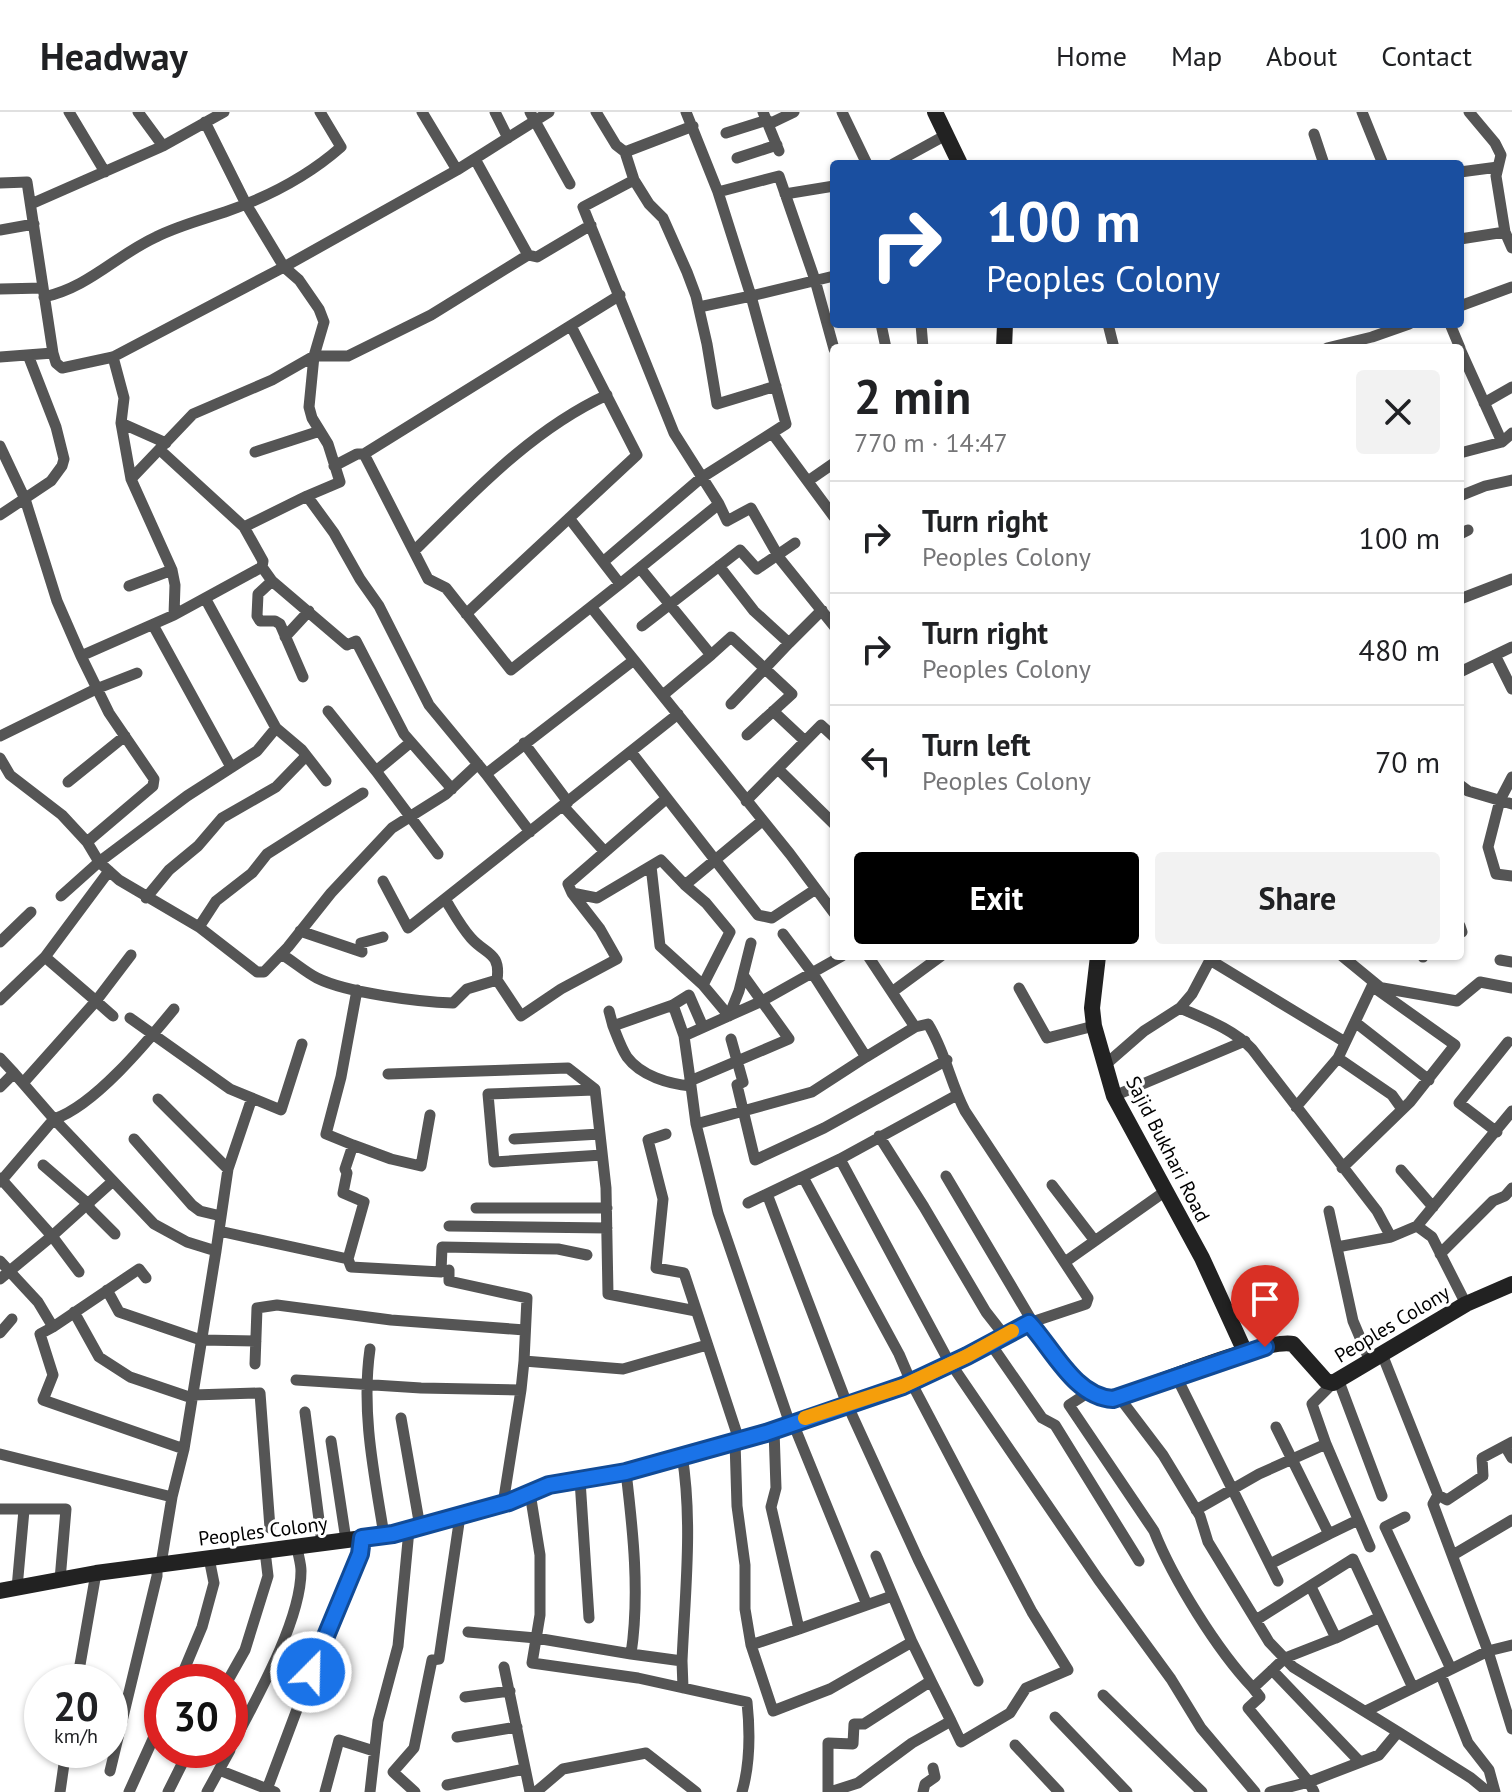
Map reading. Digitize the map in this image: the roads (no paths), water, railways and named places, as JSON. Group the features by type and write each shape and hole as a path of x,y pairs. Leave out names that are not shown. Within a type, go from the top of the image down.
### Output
{"street":[{"path":"69,112 105,172"},
{"path":"138,112 163,146"},
{"path":"31,204 163,146 224,112"},
{"path":"0,289 67,292 124,253 157,236 246,204 300,179 341,147 320,112"},
{"path":"422,112 457,170"},
{"path":"495,112 508,138"},
{"path":"0,183 27,182 53,353 56,363 62,368 113,357 284,267 457,170 508,138 533,117 549,112"},
{"path":"596,112 616,145 625,152 634,180 649,204 663,218 699,307 717,404 776,386"},
{"path":"603,562 701,478 786,424 751,296 718,192 686,112"},
{"path":"726,133 794,112"},
{"path":"842,112 865,160"},
{"path":"935,112 958,160"},
{"path":"1362,112 1381,160"},
{"path":"1469,112 1501,155 1496,176 1505,232 1512,248"},
{"path":"533,117 570,184"},
{"path":"737,158 778,148 766,119"},
{"path":"205,122 246,204 284,267 299,280 324,322 314,356 309,407 328,444 340,482 244,527"},
{"path":"625,152 693,126"},
{"path":"1314,134 1323,160"},
{"path":"900,160 946,135"},
{"path":"475,159 528,255"},
{"path":"1464,171 1498,167"},
{"path":"718,192 779,176 815,280 833,344"},
{"path":"634,180 583,207 674,433 727,521 751,508 778,555 830,621"},
{"path":"785,194 830,187"},
{"path":"0,230 34,224"},
{"path":"131,479 193,414 272,380 314,356 348,356 431,315 528,255 537,257 591,225"},
{"path":"1464,238 1505,232"},
{"path":"699,307 830,277"},
{"path":"1464,305 1512,287"},
{"path":"334,466 357,454 364,454 620,295"},
{"path":"466,614 637,455 571,326"},
{"path":"1343,344 1398,328"},
{"path":"0,357 53,353"},
{"path":"0,515 51,481 64,459 56,427 28,355"},
{"path":"113,357 124,398 121,423 131,479 172,570 174,615"},
{"path":"1464,357 1502,442"},
{"path":"1484,403 1512,387"},
{"path":"414,551 513,455 564,418 607,395"},
{"path":"121,423 163,446 244,527 263,561 262,567 272,581 347,645 356,641 404,734 452,789"},
{"path":"255,452 320,431"},
{"path":"772,433 830,511"},
{"path":"1464,452 1502,442 1512,433"},
{"path":"0,446 25,499 57,601 96,689 155,783 87,842"},
{"path":"364,454 428,579 446,588 511,670 719,504"},
{"path":"808,481 830,466"},
{"path":"1464,494 1512,480"},
{"path":"307,496 379,606 429,705 530,832"},
{"path":"569,518 620,584"},
{"path":"642,626 740,550 757,569 795,543"},
{"path":"719,566 754,611 789,643"},
{"path":"81,656 174,615 262,567"},
{"path":"640,568 711,655"},
{"path":"129,586 172,570"},
{"path":"1464,597 1512,579"},
{"path":"272,581 258,594 257,616 260,621 277,622 303,677"},
{"path":"205,598 276,728 306,756 326,781"},
{"path":"591,607 830,908"},
{"path":"731,704 822,610"},
{"path":"285,637 309,611"},
{"path":"153,625 231,767"},
{"path":"663,695 731,637 792,694 747,735"},
{"path":"1464,670 1512,647"},
{"path":"1495,655 1512,689"},
{"path":"0,758 10,775 62,815 109,871 146,898 199,927 257,972 264,972 362,858 392,828 524,743 634,660"},
{"path":"0,736 96,689 137,673"},
{"path":"328,711 438,854"},
{"path":"773,711 805,741"},
{"path":"383,881 408,928 678,714"},
{"path":"746,801 821,725 830,733"},
{"path":"61,896 99,862 187,796 257,751 276,728"},
{"path":"68,782 125,736"},
{"path":"376,771 411,742"},
{"path":"524,743 566,804 605,852"},
{"path":"631,752 758,915 772,918 816,889"},
{"path":"146,898 169,870 198,846 222,818 276,787 306,756"},
{"path":"778,769 830,820"},
{"path":"1512,777 1506,802 1488,847 1496,874 1512,876"},
{"path":"1464,788 1506,802"},
{"path":"199,927 216,901 252,873 267,854 363,793"},
{"path":"445,899 473,941 490,952 499,967 497,980 521,1016 561,989 617,959 568,884 667,798"},
{"path":"685,885 762,821"},
{"path":"572,893 597,898 661,860 706,903 730,932 703,985"},
{"path":"651,866 660,946 703,985 729,1016"},
{"path":"0,1000 45,957 109,871"},
{"path":"0,942 31,912"},
{"path":"300,931 362,952 361,943 383,937"},
{"path":"783,934 813,974 866,1057"},
{"path":"729,1016 751,943"},
{"path":"281,954 318,979 357,990 427,1002 453,1003 467,989 497,980"},
{"path":"23,1083 96,1001 131,955"},
{"path":"45,957 113,1016"},
{"path":"684,1036 762,1001 836,960"},
{"path":"871,960 915,1027"},
{"path":"892,992 936,960"},
{"name":"Sajid Bukhari Road","path":"1097,960 1092,995 1094,1026 1114,1096 1202,1258 1245,1352"},
{"path":"1105,1065 1144,1031 1180,1008 1192,994 1210,960"},
{"path":"1214,960 1345,1042"},
{"path":"1342,1168 1429,1080 1455,1045 1377,987 1347,960"},
{"path":"609,1011 627,1057 667,1084 690,1084 737,1060 789,1039 743,975"},
{"path":"1377,987 1457,1001 1480,982 1512,988"},
{"path":"1296,1107 1338,1058 1355,1022 1377,987"},
{"path":"1019,988 1047,1038 1094,1026"},
{"path":"357,990 341,1077 326,1134 391,1159 421,1166 430,1115"},
{"path":"613,1026 673,1005 689,995 703,1027"},
{"path":"673,1005 684,1036 696,1124 718,1213 786,1426 867,1605"},
{"path":"1180,1008 1245,1041 1261,1058 1377,1211 1391,1237"},
{"path":"79,1272 52,1236 1,1180 54,1119 89,1097 131,1059 174,1009"},
{"path":"130,1018 230,1089 281,1110 302,1044"},
{"path":"1355,1022 1429,1080"},
{"path":"696,1124 812,1092 915,1027 928,1024 947,1060 957,1095 1088,1298 1087,1302 1030,1322"},
{"path":"731,1039 743,1082 737,1085 755,1160 824,1128 947,1060"},
{"path":"1114,1096 1245,1041"},
{"path":"1497,1132 1459,1103 1508,1042"},
{"path":"0,1058 154,1224 187,1242 216,1251"},
{"path":"1338,1058 1392,1095 1402,1109"},
{"path":"388,1074 568,1068 595,1089 607,1208 608,1294 696,1311"},
{"path":"0,1087 14,1073"},
{"path":"595,1089 488,1094 494,1162 602,1155"},
{"path":"748,1203 840,1159 957,1095"},
{"path":"110,1771 184,1449 228,1169 252,1098"},
{"path":"158,1099 228,1169"},
{"path":"1337,1247 1391,1237 1417,1226 1512,1111"},
{"path":"514,1139 600,1134"},
{"path":"666,1134 648,1140 663,1199 656,1268 684,1273 737,1440 737,1506 745,1565 745,1609 751,1645 773,1711 830,1689 912,1642"},
{"path":"879,1136 986,1312 997,1339 1042,1418 1055,1425 1139,1561"},
{"path":"134,1139 192,1205 200,1211 221,1216"},
{"path":"353,1145 345,1169 343,1193 364,1202 348,1259 351,1267 449,1270 449,1281 527,1298 521,1390 503,1504"},
{"path":"840,1159 947,1358 1098,1579 1171,1679 1201,1728 1255,1792"},
{"path":"43,1165 87,1203 115,1234"},
{"path":"1401,1170 1433,1207"},
{"path":"946,1176 1030,1322 1089,1392 1069,1405 1154,1531 1163,1554 1231,1665 1260,1697 1248,1708 1312,1787"},
{"path":"803,1177 899,1354 1032,1612 1068,1670 1026,1688 1010,1713 961,1742 912,1642 876,1556"},
{"path":"5,1275 113,1181"},
{"path":"1052,1185 1095,1241"},
{"path":"1440,1254 1493,1201 1505,1196 1512,1188"},
{"path":"1065,1262 1167,1190"},
{"path":"767,1194 847,1404 978,1681"},
{"path":"476,1208 607,1208"},
{"path":"1329,1211 1353,1321 1376,1357 1438,1495 1447,1500 1483,1476 1482,1458 1509,1444 1512,1458"},
{"path":"449,1226 607,1228"},
{"path":"1417,1226 1432,1237 1466,1304"},
{"path":"219,1231 348,1259"},
{"path":"441,1272 442,1247 558,1249 587,1255"},
{"path":"0,1261 5,1275 38,1302 53,1327"},
{"path":"146,1278 139,1269 40,1334 53,1375 43,1400 184,1449"},
{"name":"Peoples Colony","path":"1089,1392 1097,1398 1119,1397 1245,1352 1286,1342 1293,1344 1326,1381 1336,1381 1466,1304 1512,1284"},
{"path":"107,1290 119,1312 201,1340 256,1341"},
{"path":"255,1364 257,1308 277,1305 407,1322 525,1330"},
{"path":"74,1312 99,1357 130,1377 192,1397 260,1393 270,1528"},
{"path":"0,1333 12,1319"},
{"name":"Peoples Colony","path":"4,1591 96,1573 384,1535 415,1528 503,1504 549,1485 626,1472 786,1426 911,1382 1030,1322"},
{"path":"524,1361 623,1369 707,1345"},
{"path":"370,1349 365,1384 367,1432 384,1535"},
{"path":"1176,1376 1278,1581"},
{"path":"296,1380 521,1390"},
{"path":"1370,1547 1312,1404 1336,1381 1382,1496"},
{"path":"1119,1397 1163,1455 1196,1510 1208,1542 1269,1642 1293,1667 1471,1778 1488,1792"},
{"path":"305,1412 322,1543"},
{"path":"370,1792 378,1721 398,1646 415,1528 401,1418"},
{"path":"786,1426 771,1507 799,1629"},
{"path":"1276,1427 1329,1534"},
{"path":"207,1792 219,1770 270,1791 311,1672 360,1554 331,1441"},
{"path":"1196,1510 1232,1489 1326,1444"},
{"path":"0,1454 172,1497"},
{"path":"682,1455 687,1481 683,1688"},
{"path":"626,1472 633,1529 634,1631 631,1654"},
{"path":"580,1480 589,1618"},
{"path":"530,1493 540,1555 540,1615 532,1663 638,1678 747,1702 746,1776 742,1792"},
{"path":"1438,1495 1433,1504 1488,1651 1512,1729"},
{"path":"0,1509 66,1509 60,1580"},
{"path":"4,1591 24,1510"},
{"path":"415,1792 393,1772 414,1748 432,1660 439,1659 460,1516"},
{"path":"1405,1517 1385,1527 1446,1672 1468,1743 1489,1770 1495,1792"},
{"path":"1270,1564 1358,1520"},
{"path":"1453,1555 1512,1520"},
{"path":"248,1715 270,1672 297,1601 301,1570 297,1547"},
{"path":"237,1664 245,1650 268,1576 265,1551"},
{"path":"187,1664 202,1627 214,1583 209,1558"},
{"path":"1256,1620 1353,1559 1413,1688"},
{"path":"80,1664 96,1573"},
{"path":"1311,1587 1336,1638"},
{"path":"751,1645 892,1596"},
{"path":"1253,1688 1285,1658 1380,1617"},
{"path":"468,1632 536,1638 682,1661"},
{"path":"1366,1711 1488,1651 1512,1645"},
{"path":"504,1667 530,1792"},
{"path":"1272,1670 1360,1762"},
{"path":"931,1681 864,1724 854,1724 853,1744 828,1743 829,1792 858,1783 912,1743 951,1721"},
{"path":"465,1697 510,1691"},
{"path":"1103,1695 1202,1792"},
{"path":"1055,1717 1127,1792"},
{"path":"457,1737 517,1727"},
{"path":"1270,1792 1312,1787 1379,1755 1398,1732"},
{"path":"325,1792 339,1740 374,1751"},
{"path":"1015,1745 1059,1792"},
{"path":"536,1792 563,1769 646,1753 696,1792"},
{"path":"129,1792 144,1759"},
{"path":"60,1792 63,1768"},
{"path":"168,1792 180,1768"},
{"path":"923,1792 925,1784 936,1775 933,1768"},
{"path":"447,1785 525,1769"}]}
